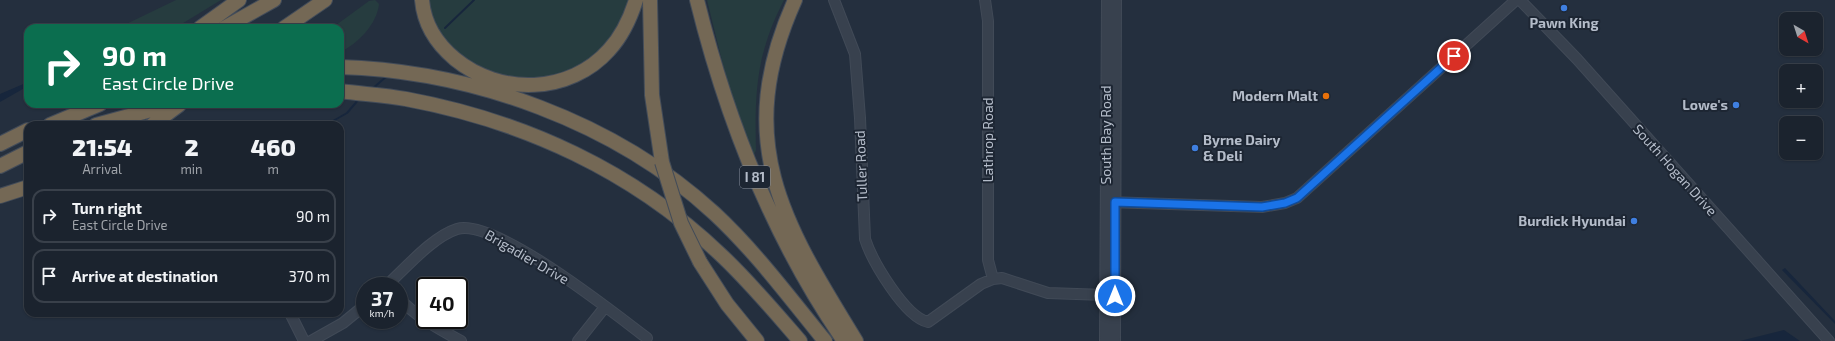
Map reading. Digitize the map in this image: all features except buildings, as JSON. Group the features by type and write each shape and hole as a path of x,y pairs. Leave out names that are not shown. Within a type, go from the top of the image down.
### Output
{"highway":[{"path":"206,24 239,0"},
{"path":"231,24 274,0"},
{"path":"290,24 325,0"},
{"path":"422,0 425,16 432,31 446,51 459,63 490,79 508,84 529,86 566,79 582,72 596,62 608,51 622,33 636,0"},
{"path":"650,0 651,88 654,121 662,162 681,223 700,262 727,304 757,341"},
{"name":"I 81","path":"696,0 734,122 762,195 797,265 844,341"},
{"path":"795,0 782,32 770,75 766,124 768,159 778,195 795,234 827,293 856,341"},
{"path":"344,67 375,69 419,75 462,84 531,105 589,130 649,162 697,198 729,228 762,264 825,341"},
{"path":"344,91 390,96 470,113 521,129 569,150 627,181 673,214 721,255 800,341"},
{"path":"47,121 73,108"},
{"path":"60,121 90,108"},
{"path":"111,121 158,108"},
{"path":"158,121 175,108"},
{"path":"0,144 24,132"},
{"path":"0,148 24,137"},
{"path":"0,166 24,154"},
{"path":"0,196 24,187"}],"street":[{"name":"Tuller Road","path":"834,0 855,54 860,118 865,239 869,253 881,274 918,318 928,322 981,284 993,279"},
{"name":"Lathrop Road","path":"985,0 988,21 988,260 993,279"},
{"name":"South Bay Road","path":"1107,0 1115,341"},
{"name":"South Bay Road","path":"1105,341 1105,295 1111,202 1116,0"},
{"path":"1111,202 1262,207 1285,203 1297,198 1516,0"},
{"name":"South Hogan Drive","path":"1520,0 1577,59 1829,341"},
{"name":"Brigadier Drive","path":"398,277 444,235 458,229 467,228 480,230 529,254 565,276 647,338"},
{"path":"993,279 1002,278 1048,293 1105,295"},
{"path":"408,306 422,318 461,341"},
{"path":"578,341 606,307"},
{"path":"311,341 343,323 356,312"},
{"path":"292,317 304,341"}],"green space":[{"path":"176,0 221,0 182,24 126,24"},
{"path":"375,0 379,4 375,19 360,39 344,50 344,24 337,24 369,1"},
{"path":"427,0 631,0 625,14 606,45 579,68 541,80 498,77 458,56 436,29"},
{"path":"707,0 784,0 775,18 760,65 757,93 756,150 754,155 730,93"}],"water":[{"path":"24,84 24,88 0,102 0,94"},
{"path":"1785,268 1835,321 1835,324 1782,270"},
{"path":"1784,330 1800,341 1740,341"}],"waterway":[{"path":"445,28 474,0"},
{"path":"372,89 387,76"},
{"path":"333,121 347,113 359,99"}],"place":[{"name":"Pawn King","path":"1564,8"},
{"name":"Modern Malt","path":"1326,96"},
{"name":"Lowe's","path":"1736,105"},
{"name":"Byrne Dairy & Deli","path":"1195,148"},
{"name":"Burdick Hyundai","path":"1634,221"}],"route":[{"path":"1115,296 1115,202 1262,207 1276,206 1297,198 1454,56"}]}
